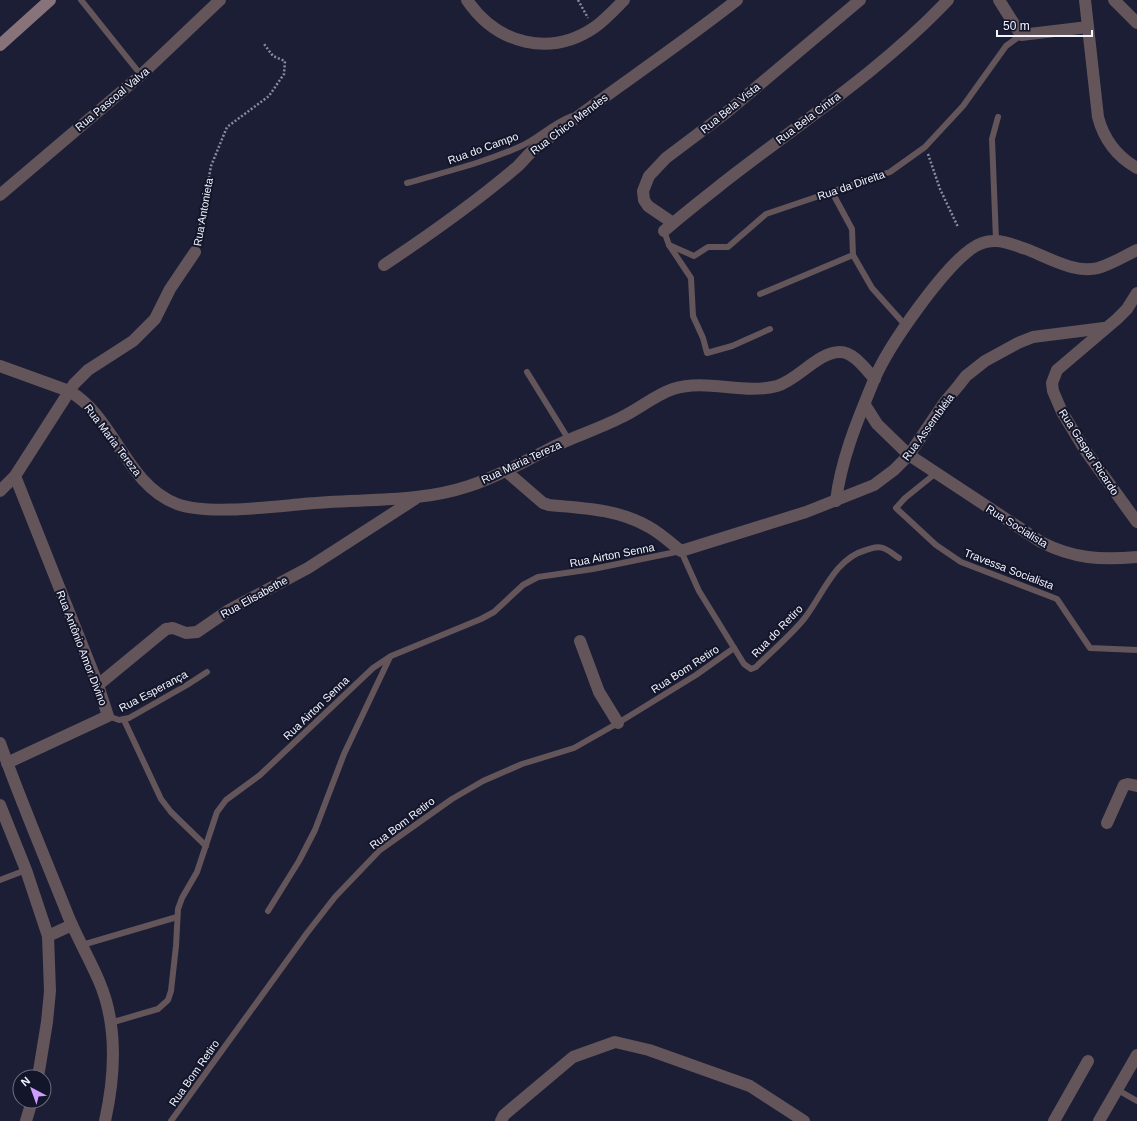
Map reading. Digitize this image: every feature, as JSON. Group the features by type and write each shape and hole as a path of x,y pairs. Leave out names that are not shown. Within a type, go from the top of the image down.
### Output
{"street":[{"path":"0,46 50,0"},
{"name":"Rua Pascoal Valva","path":"0,195 141,75 220,0"},
{"path":"466,0 498,31 512,38 537,45 554,44 595,27 624,0"},
{"name":"Rua Chico Mendes","path":"384,264 428,236 518,166 535,148 701,28 737,0"},
{"name":"Rua Bela Vista","path":"673,223 658,214 648,206 644,200 643,191 649,176 666,158 727,112 860,0"},
{"name":"Rua Bela Cintra","path":"664,231 887,56 928,21 948,0"},
{"path":"999,0 1022,35"},
{"path":"1085,0 1098,118 1101,128 1106,140 1115,152 1126,162 1137,168"},
{"path":"1114,0 1137,23"},
{"name":"Rua da Direita","path":"1022,35 1088,27"},
{"path":"836,501 842,466 875,379 906,326 947,273 970,250 986,242 996,240 1072,266 1088,269 1107,265 1137,250"},
{"name":"Rua Antonieta","path":"0,491 15,476 69,391 88,370 133,340 146,330 155,319 170,290 195,252"},
{"name":"Rua Gaspar Ricardo","path":"1137,293 1127,309 1057,370 1052,383 1053,391 1062,412 1085,450 1137,522"},
{"name":"Rua Assembléia","path":"681,551 712,543 836,501 874,485 894,470 910,455 944,403 966,376 985,361 1018,343 1033,337 1104,328"},
{"name":"Rua Maria Tereza","path":"69,391 79,397 94,412 119,450 145,481 159,494 177,503 197,508 264,508 328,501 415,498 471,485 506,471 569,440 619,419 671,389 692,386 756,389 778,386 827,355 838,352 850,355 875,379"},
{"path":"0,366 69,391"},
{"name":"Rua Socialista","path":"865,405 877,424 910,455 1041,542 1060,552 1091,559 1137,557"},
{"path":"506,471 543,502 549,505 602,510 624,516 649,527 681,551"},
{"name":"Rua Antônio Amor Divino","path":"7,763 108,716 98,685 15,476"},
{"name":"Rua Elisabethe","path":"98,685 166,630 173,628 186,634 192,634 201,630 229,610 308,568 415,498"},
{"path":"580,641 599,692 618,723"},
{"path":"0,743 72,925 100,982 110,1023 114,1061 112,1091 105,1121"},
{"path":"1107,823 1124,785 1128,784 1137,786"},
{"path":"0,805 26,870 48,936 50,991 47,1022 39,1069"},
{"path":"48,936 72,925"},
{"path":"501,1121 504,1115 573,1057 615,1042 649,1050 750,1086 804,1121"},
{"path":"1099,1121 1116,1089 1137,1055"},
{"path":"1054,1121 1088,1061"},
{"path":"26,1121 30,1109"}],"lane":[{"path":"81,0 141,75"},
{"name":"Rua da Direita","path":"669,245 694,256 708,247 728,247 766,214 890,172 925,146 964,106 1006,46 1022,35"},
{"name":"Rua do Campo","path":"407,183 470,165 520,147 561,120 583,113"},
{"path":"996,240 992,139 998,117"},
{"path":"832,192 852,229 853,255 872,288 906,326"},
{"path":"664,231 669,245 691,278 693,316 704,338 707,353 732,346 770,329"},
{"path":"760,294 853,255"},
{"path":"527,372 569,440"},
{"name":"Travessa Socialista","path":"936,473 896,508 936,545 961,562 1057,599 1090,648 1137,650"},
{"name":"Rua do Retiro","path":"681,551 699,590 734,648 748,668 751,669 756,667 802,621 817,602 839,566 846,559 857,552 875,547 884,548 899,558"},
{"name":"Rua Airton Senna","path":"110,1023 158,1009 168,1000 171,991 176,946 177,917 182,898 197,872 217,812 226,800 260,775 325,715 360,679 391,656 481,619 494,612 523,585 533,578 593,569 681,551"},
{"name":"Rua Bom Retiro","path":"171,1121 307,933 335,897 380,850 452,799 483,781 522,764 574,748 696,675 734,648"},
{"path":"268,911 299,861 315,830 344,754 391,656"},
{"name":"Rua Esperança","path":"108,716 115,720 124,720 168,697 207,672"},
{"path":"124,720 161,799 171,812 206,846"},
{"path":"0,880 26,870"},
{"path":"82,945 177,917"},
{"path":"1116,1089 1137,1101"}],"path":[{"path":"578,0 584,13 595,27"},
{"name":"Rua Antonieta","path":"195,252 211,166 227,127 269,96 284,74 285,61 273,56 264,44"},
{"path":"925,146 940,189 958,226"}]}
